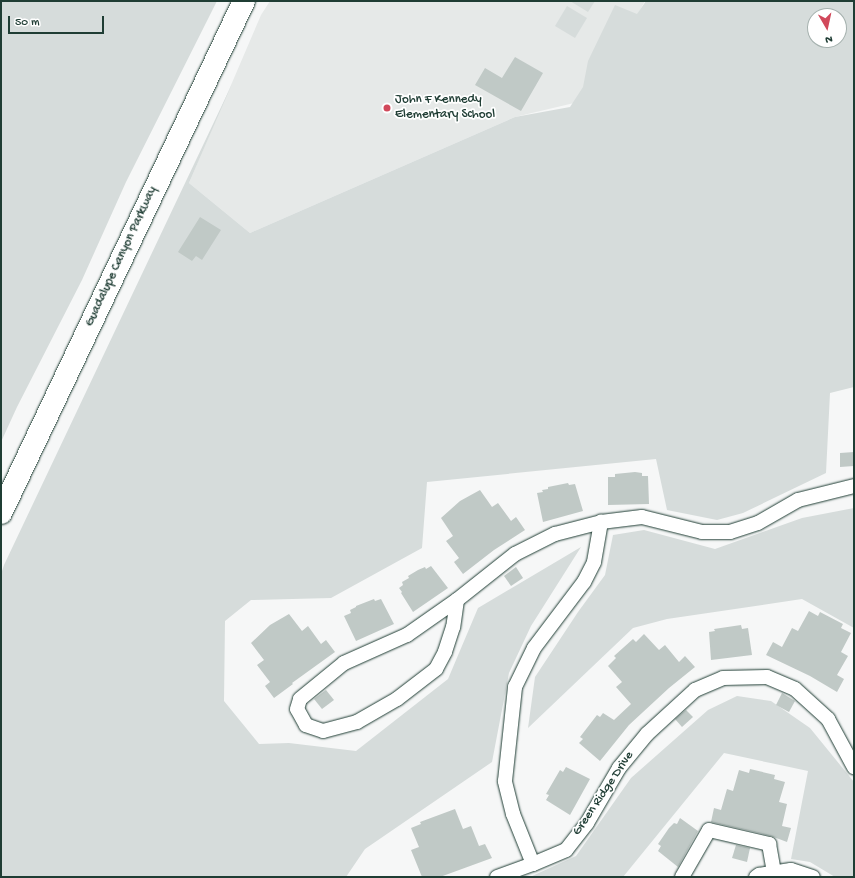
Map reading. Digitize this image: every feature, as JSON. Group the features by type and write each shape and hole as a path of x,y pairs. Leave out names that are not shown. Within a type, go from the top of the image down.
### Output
{"main road":[{"name":"Guadalupe Canyon Parkway","path":"1,513 244,1"}],"street":[{"path":"457,600 453,627 446,652 436,669 397,699 357,722 323,731 306,725 297,709 300,699 344,663 407,634 457,600 515,554 554,534 601,522 642,517 702,532 730,532 758,522 798,500 854,486"},
{"path":"533,864 513,814 505,781 515,687 534,648 584,582 594,562 601,522"},
{"name":"Green Ridge Drive","path":"497,877 566,850 587,823 619,768 646,734 696,690 723,678 767,677 795,689 828,719 854,767"},
{"path":"682,877 709,830 769,844 774,873"},
{"path":"756,877 759,875 791,870 813,877"}],"shaded area":[{"path":"1,1 217,1 126,182 82,280 17,407 1,442"},
{"name":"John F Kennedy Elementary School","path":"270,1 645,1 591,99 515,117 250,233 189,183 261,15"},
{"path":"570,1 595,1 588,12"},
{"path":"646,1 854,1 854,387 830,393 826,473 743,513 717,520 667,510 656,459 427,482 422,548 331,598 251,600 225,621 224,701 259,744 289,743 356,751 448,679 478,608 581,547 531,626 509,673 492,762 365,849 346,877 1,877 1,574 232,84 189,183 250,233 515,117 570,107 583,87 588,61 615,5 637,14"},
{"path":"567,6 587,18 575,38 555,26"},
{"path":"854,508 854,628 802,599 667,619 633,628 528,728 535,677 578,612 605,575 613,535 644,530 715,549 802,518"},
{"path":"737,696 771,701 810,728 854,782 854,877 835,877 810,862 791,859 808,771 724,753 623,877 530,877 576,856 631,778 708,710"}],"building":[{"path":"515,57 543,73 521,111 475,85 485,68 502,78"},
{"path":"200,217 221,230 202,260 196,256 192,261 178,252"},
{"path":"854,452 854,466 840,467 840,453"},
{"path":"635,472 642,473 642,476 648,476 649,504 608,505 608,477 615,477 615,474"},
{"path":"568,483 569,485 575,484 583,511 543,522 537,493 543,492 542,490 548,489 548,487"},
{"path":"480,490 492,507 498,503 511,521 516,517 525,530 494,550 463,574 454,562 459,558 446,541 453,536 441,518 460,501"},
{"path":"431,566 448,588 413,612 399,588 403,585 402,582 409,578 408,576 418,570 425,567 426,569"},
{"path":"516,567 523,578 511,586 504,576"},
{"path":"374,599 375,601 381,599 394,624 356,641 344,616 351,613 350,610 356,606"},
{"path":"809,611 818,616 820,612 843,624 841,628 851,633 841,652 848,656 837,675 844,679 837,692 810,676 766,655 773,642 782,647 792,628 798,631"},
{"path":"289,614 302,631 308,626 321,644 326,640 335,652 274,698 265,686 270,682 257,665 264,660 251,643 270,625"},
{"path":"741,625 742,629 748,628 752,655 711,660 709,632 715,631 714,629"},
{"path":"644,634 659,650 665,645 679,662 685,656 695,667 669,688 629,725 600,761 579,743 583,739 580,737 597,715 600,717 603,713 614,720 631,704 616,687 622,682 608,666 616,658 614,656 633,639 636,642"},
{"path":"326,690 334,700 322,709 314,699"},
{"path":"782,693 795,701 789,712 776,705"},
{"path":"686,710 693,717 682,727 675,719"},
{"path":"566,767 590,779 570,815 546,800 549,795 546,794 560,770 563,772"},
{"path":"750,769 775,775 774,779 785,782 779,802 787,804 782,826 791,828 787,842 771,836 711,822 714,808 721,810 727,789 733,791 739,770 749,773"},
{"path":"455,809 463,829 471,826 479,846 485,844 492,858 440,877 422,877 411,850 419,847 411,828 421,824 420,822"},
{"path":"680,818 698,831 678,867 658,851 661,846 658,844 669,828 674,823 677,824"},
{"path":"736,845 750,848 747,862 732,858"}],"place":[{"name":"John F Kennedy Elementary School","path":"387,108"}]}
